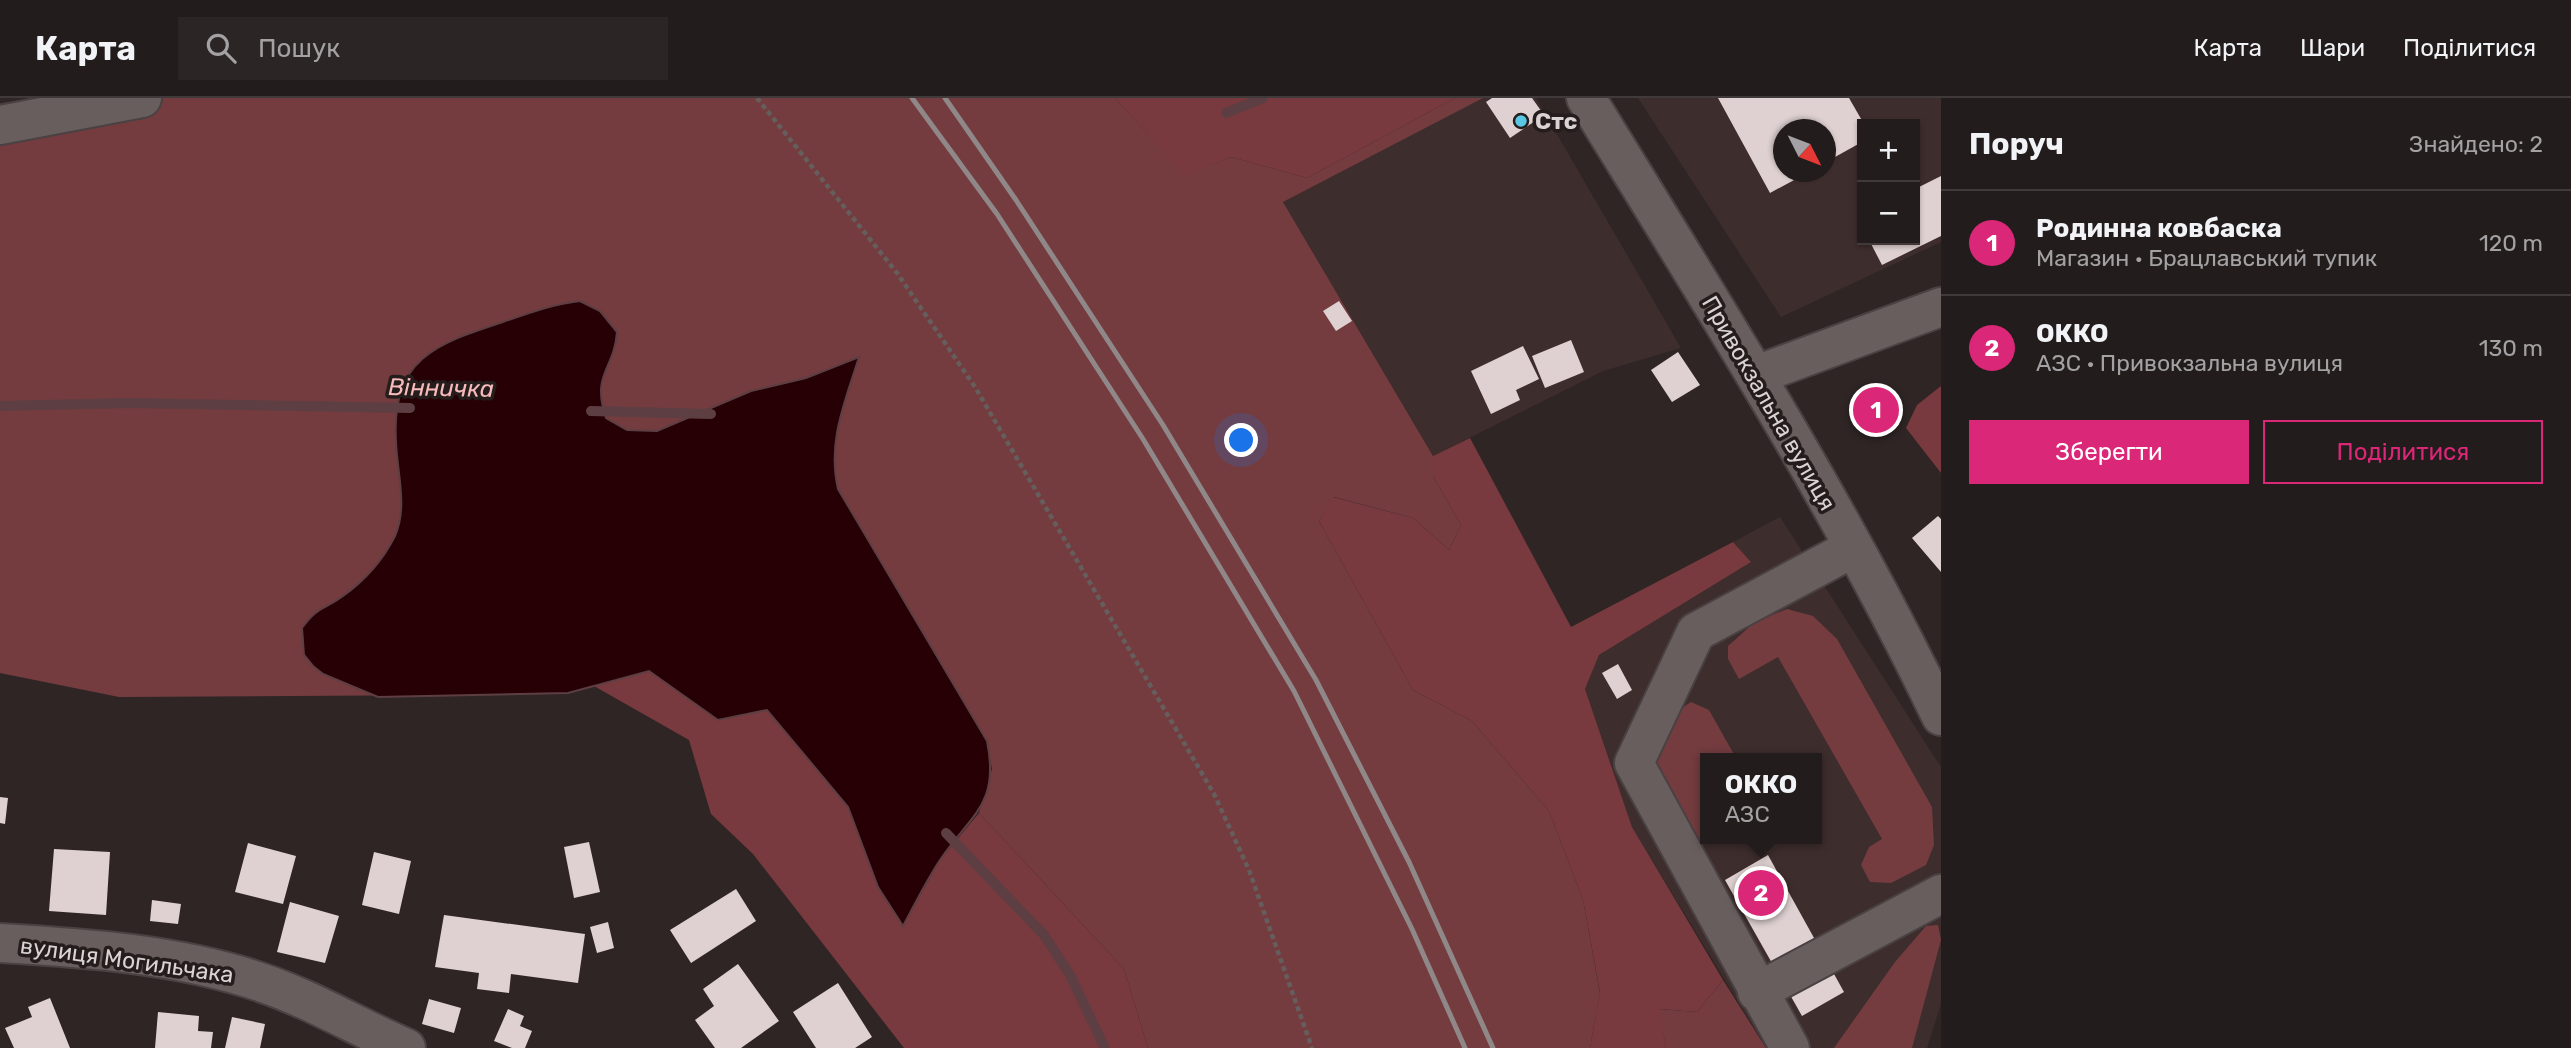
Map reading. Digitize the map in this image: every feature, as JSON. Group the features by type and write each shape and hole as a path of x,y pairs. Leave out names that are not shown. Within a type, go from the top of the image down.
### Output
{"street":[{"path":"0,125 142,98"},
{"name":"Привокзальна вулиця","path":"1586,98 1756,375 1906,642 1941,716"},
{"path":"1756,375 1941,307"},
{"path":"1790,1048 1634,763 1696,632 1853,548"},
{"path":"1758,992 1941,894"},
{"name":"вулиця Могильчака","path":"0,943 141,957 257,981 290,992 406,1048"}],"path":[{"path":"757,98 897,273 975,387 1192,758 1234,833 1312,1048"}],"shaded area":[{"path":"142,98 1115,98 1185,175 1231,157 1307,178 1455,98 1483,98 1283,202 1433,456 1433,476 1461,525 1449,550 1413,518 1334,497 1319,521 1413,690 1472,721 1549,811 1583,900 1600,993 1590,1048 1148,1048 1124,969 979,813 992,769 987,741 838,489 833,467 833,443 448,695 119,697 0,673 0,126"},
{"path":"1115,98 1455,98 1307,178 1231,157 1185,176"},
{"path":"1480,98 1536,98 1681,348 1603,371 1433,456 1283,202"},
{"path":"1638,98 1941,98 1941,242 1781,317"},
{"path":"1941,386 1941,473 1906,428 1917,405"},
{"path":"1470,438 1571,627 1733,542 1751,562 1599,655 1585,689 1632,827 1723,980 1697,1012 1660,1009 1666,1048 1590,1048 1600,992 1583,900 1549,811 1472,721 1413,690 1319,521 1333,497 1413,518 1449,550 1461,525 1433,476 1433,456"},
{"path":"1780,517 1941,767 1941,1004 1927,1048 1766,1048 1632,827 1585,689 1599,655 1751,562 1733,542"},
{"path":"1787,609 1813,616 1837,639 1932,807 1934,845 1926,865 1891,883 1870,882 1861,865 1869,847 1882,839 1778,657 1739,679 1728,659 1728,646 1756,621"},
{"path":"649,670 718,720 767,710 848,807 878,887 903,926 940,860 979,813 1124,969 1148,1048 904,1048 753,854 711,814 689,740 594,686"},
{"path":"1691,702 1709,710 1733,753 1700,753 1700,842 1693,845 1663,794 1656,767 1656,756 1663,735 1683,708"},
{"path":"1938,925 1941,940 1912,1048 1834,1048 1895,962 1926,926"},
{"path":"1723,980 1766,1048 1666,1048 1659,1009 1697,1012"}],"water":[{"path":"580,301 600,311 617,332 612,356 602,381 602,403 606,418 627,430 657,431 751,391 806,378 859,357 836,438 835,472 838,489 987,741 990,763 986,795 980,807 940,860 903,926 878,887 848,807 767,710 718,720 649,671 568,693 378,697 323,674 304,655 302,628 317,612 366,577 395,536 401,513 396,414 401,391 410,373 422,359 457,338 541,309"}],"building":[{"path":"1492,98 1532,98 1544,115 1510,138 1486,102"},
{"path":"1718,98 1849,98 1861,119 1857,119 1857,145 1836,156 1836,119 1773,119 1773,182 1790,182 1770,193"},
{"path":"1941,176 1941,236 1882,265 1872,245 1920,245 1920,186"},
{"path":"1339,301 1352,321 1336,331 1323,311"},
{"path":"1571,340 1584,372 1545,388 1532,356"},
{"path":"1523,346 1539,379 1516,390 1520,400 1491,414 1471,371"},
{"path":"1678,352 1700,385 1672,402 1651,370"},
{"path":"1862,390 1900,400 1894,423 1856,413"},
{"path":"1938,516 1941,519 1941,572 1912,538"},
{"path":"1618,664 1632,690 1617,699 1602,673"},
{"path":"0,797 8,798 5,824 0,823"},
{"path":"589,842 600,892 574,898 564,847"},
{"path":"248,843 296,856 283,904 235,892"},
{"path":"54,849 110,852 106,915 49,911"},
{"path":"374,852 411,861 399,914 362,905"},
{"path":"1768,855 1844,992 1802,1016 1725,880"},
{"path":"736,889 756,921 691,963 670,930"},
{"path":"152,900 181,904 178,924 150,921"},
{"path":"290,902 339,916 325,963 277,952"},
{"path":"444,915 585,934 578,983 511,974 509,993 477,989 479,973 435,967"},
{"path":"608,922 614,948 597,953 590,927"},
{"path":"738,964 779,1021 741,1048 715,1048 695,1020 714,1006 703,989"},
{"path":"838,983 872,1037 855,1048 816,1048 793,1012"},
{"path":"50,998 70,1048 14,1048 5,1028 32,1017 28,1007"},
{"path":"429,999 461,1008 454,1033 422,1024"},
{"path":"508,1009 524,1016 520,1026 532,1031 525,1048 512,1048 494,1041"},
{"path":"158,1012 199,1016 198,1031 213,1032 211,1048 155,1048"},
{"path":"232,1017 265,1024 260,1048 225,1048"}],"waterway":[{"name":"Вінничка","path":"1226,113 1263,98"},
{"name":"Вінничка","path":"0,406 128,403 410,408"},
{"name":"Вінничка","path":"591,411 711,414"},
{"path":"946,833 1044,935 1070,975 1105,1048"}],"railway":[{"path":"912,98 997,214 1143,439 1294,691 1412,929 1465,1048"},
{"path":"945,98 1016,200 1163,425 1316,680 1409,862 1493,1048"}],"place":[{"name":"Стс","path":"1521,121"},
{"name":"Родинна ковбаска","path":"1876,410"},
{"name":"ОККО","path":"1761,893"}]}
